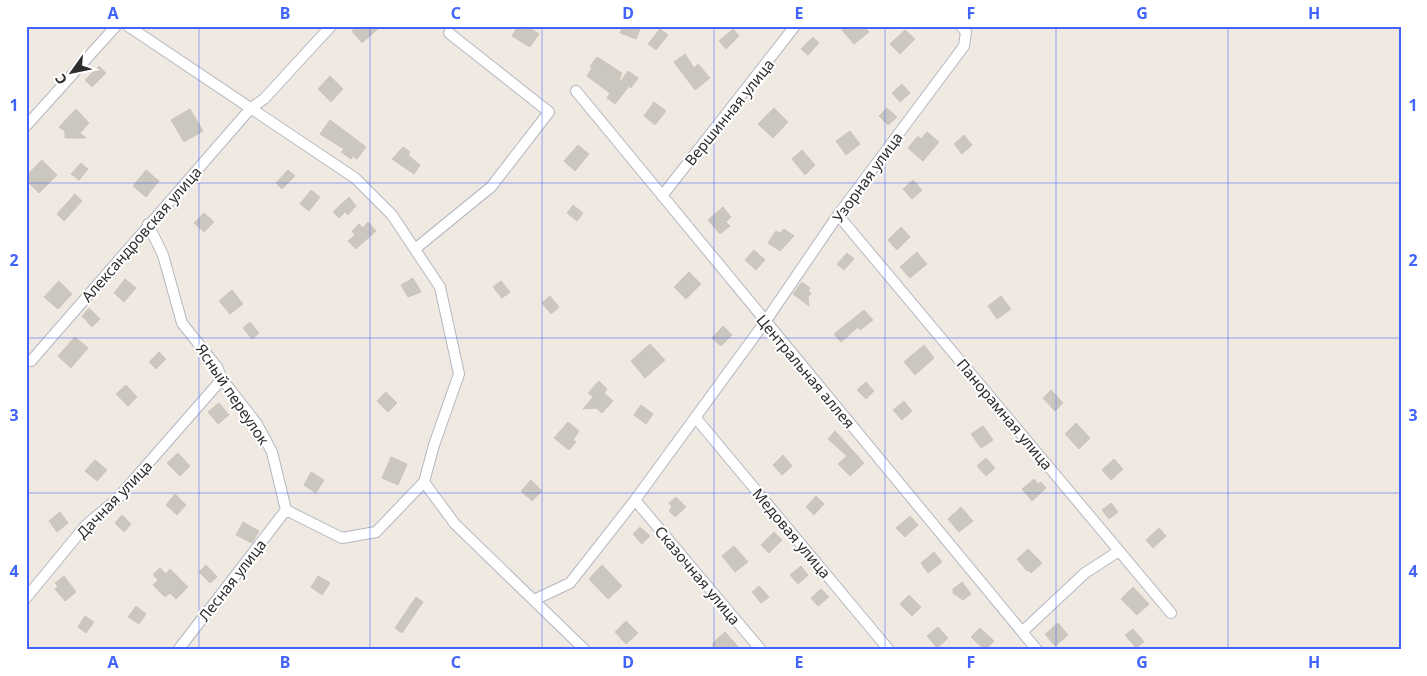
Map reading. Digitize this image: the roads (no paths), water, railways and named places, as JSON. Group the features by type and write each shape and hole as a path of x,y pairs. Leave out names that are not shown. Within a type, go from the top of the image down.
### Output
{"street":[{"path":"26,126 116,26"},
{"path":"128,26 354,178 392,215 440,287 459,374 434,445 424,482 376,532 342,538 286,510"},
{"name":"Александровская улица","path":"31,361 148,224 251,108 264,99 331,26"},
{"name":"Вершинная улица","path":"662,196 796,26"},
{"name":"Узорная улица","path":"534,600 570,583 635,500 765,322 838,215 964,46 964,29"},
{"path":"415,248 491,187 549,112 448,33"},
{"name":"Центральная аллея","path":"576,91 1037,650"},
{"name":"Панорамная улица","path":"838,215 1171,613"},
{"name":"Ясный переулок","path":"148,224 163,255 182,323 217,367 222,378 257,424 272,452 286,510"},
{"name":"Дачная улица","path":"26,598 86,525 117,499 222,378"},
{"name":"Медовая улица","path":"695,417 889,650"},
{"path":"424,482 455,524 585,650"},
{"name":"Сказочная улица","path":"635,500 761,650"},
{"name":"Лесная улица","path":"178,650 286,510"},
{"path":"1022,632 1085,573 1119,550"}]}
